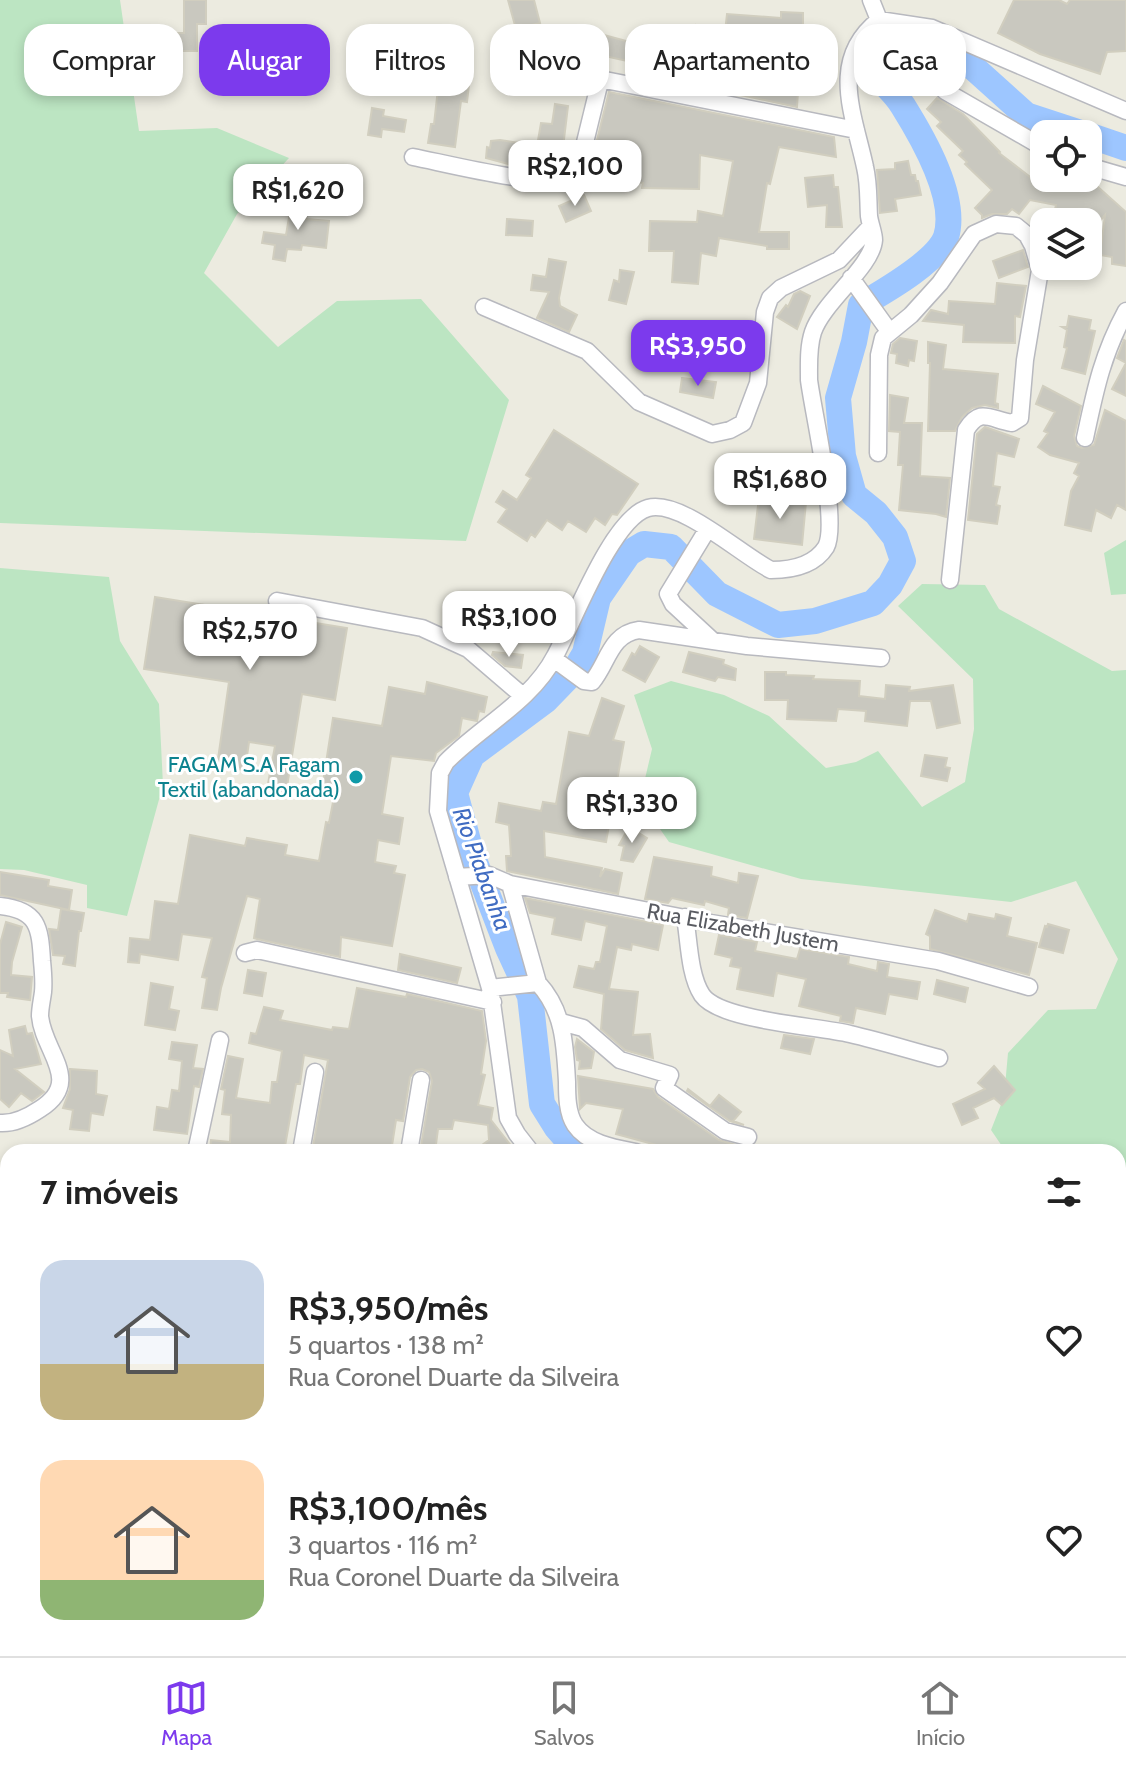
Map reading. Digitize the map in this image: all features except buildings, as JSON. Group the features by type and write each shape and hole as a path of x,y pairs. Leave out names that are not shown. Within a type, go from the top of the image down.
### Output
{"street":[{"path":"871,0 879,20"},
{"path":"525,1144 508,1118 494,992 464,876 438,811 440,773 451,756 559,663 603,558 620,531 637,514 649,507 683,513 771,570 802,566 825,547 830,533 828,504 809,380 811,346 821,316 855,283 874,240 866,169 848,83 849,67 864,32 879,20 932,28 1126,111"},
{"path":"413,157 551,183 576,180 580,178 579,167 599,85 605,80 856,130"},
{"path":"954,96 1030,140"},
{"path":"1102,170 1126,177"},
{"path":"884,326 911,315 981,229 996,224 1016,226 1027,235 1040,270 1025,360 1020,418 1012,423 981,416 973,419 966,430 950,580"},
{"path":"484,307 587,351 639,402 712,434 743,423 758,383 765,312 770,298 781,288 839,260 871,226"},
{"path":"855,283 884,326 879,355 878,453"},
{"path":"1085,438 1099,373 1109,344 1126,311"},
{"path":"707,530 668,594 673,604 713,641"},
{"path":"277,601 422,628 468,649 523,696"},
{"path":"559,663 590,683 617,639 628,632 646,630 713,641 881,658"},
{"name":"Rua Elizabeth Justem","path":"464,876 489,875 510,884 938,961 1029,987"},
{"path":"510,884 534,982 549,995 561,1022 569,1110 574,1124 603,1144"},
{"path":"0,906 25,912 35,921 40,934 44,990 40,1012 42,1027 62,1082 53,1101 19,1120 0,1123"},
{"path":"685,917 696,980 710,1003 764,1021 847,1033 939,1058"},
{"path":"245,953 257,950 494,992 534,982"},
{"path":"561,1022 583,1028 620,1060 638,1067 659,1069 670,1075 664,1088 725,1131 748,1137"},
{"path":"198,1144 220,1040"},
{"path":"302,1144 315,1072"},
{"path":"410,1144 421,1080"}],"green space":[{"path":"0,0 120,0 123,24 24,24 24,96 134,96 139,131 217,128 289,158 237,214 204,273 278,347 337,301 421,299 509,400 466,541 0,523"},
{"path":"1126,540 1126,594 1111,595 1104,553"},
{"path":"0,568 109,577 120,641 159,704 163,785 127,916 87,908 87,885 24,870 0,869"},
{"path":"922,584 985,585 999,609 1112,671 1126,670 1126,1144 1001,1144 991,1130 1004,1097 1008,1053 1048,1010 1096,1009 1118,959 1076,881 1011,902 801,879 669,842 640,800 652,749 634,695 671,681 724,695 769,716 826,768 856,762 878,751 922,807 965,782 974,729 973,679 898,606"}],"waterway":[{"name":"Rio Piabanha","path":"571,1144 542,1104 530,996 471,852 455,793 472,755 546,700 575,670 585,653 598,598 629,553 644,544 671,547 717,594 778,625 815,621 873,603 890,585 903,561 895,537 876,513 854,495 843,456 838,398 861,305 908,276 932,256 946,237 948,221 943,187 929,151 903,106 880,78 872,55 884,42 905,38 936,47 966,61 1026,115 1041,120"},
{"name":"Rio Piabanha","path":"1102,140 1126,148"}],"place":[{"name":"FAGAM S.A Fagam Textil (abandonada)","path":"356,777"}]}
